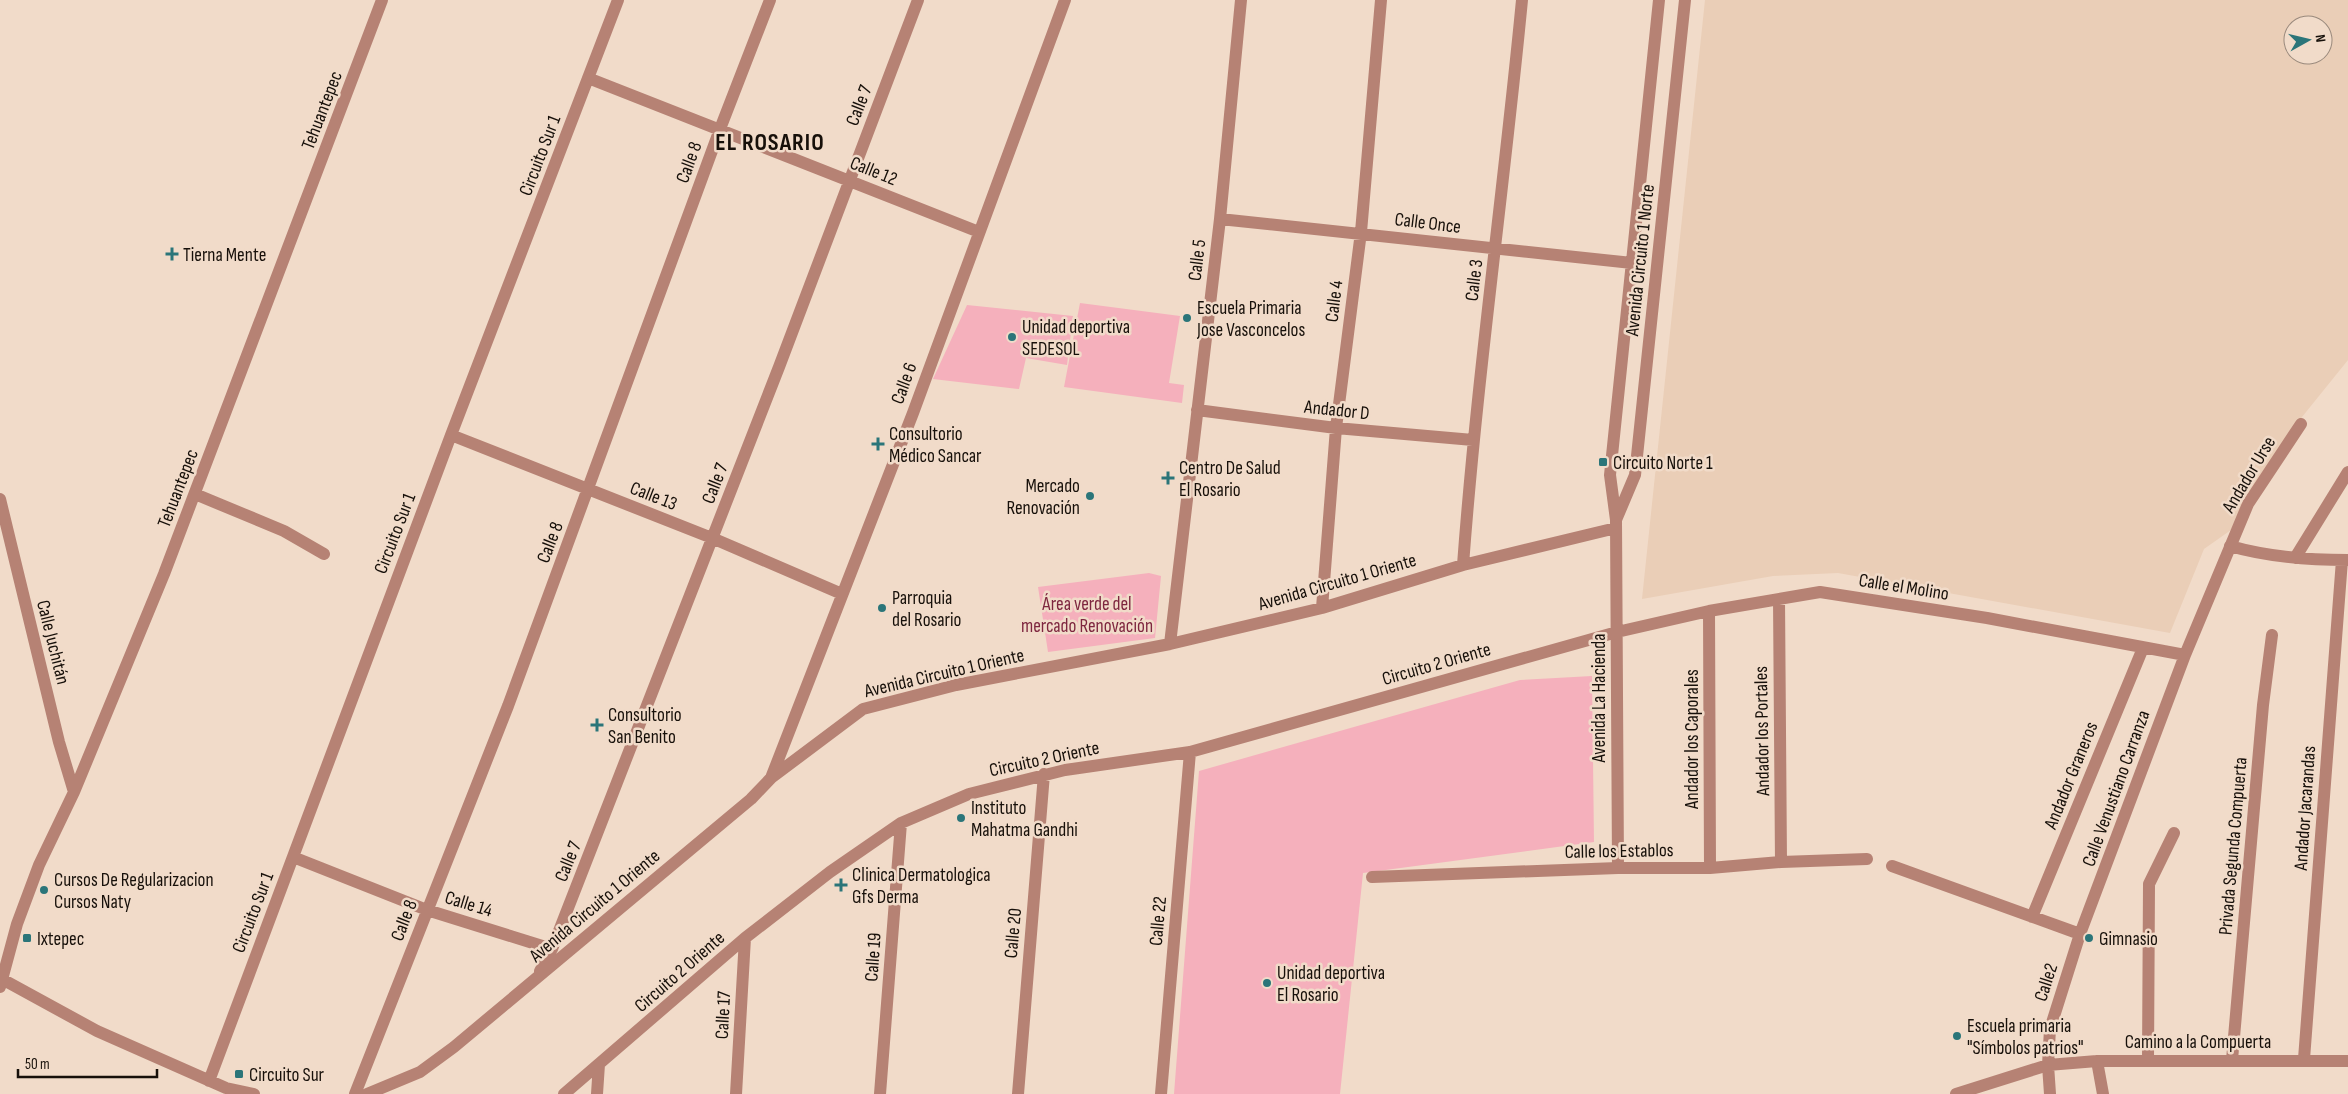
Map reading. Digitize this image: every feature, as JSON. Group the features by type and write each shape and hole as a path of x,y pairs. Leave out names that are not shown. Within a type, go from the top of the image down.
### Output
{"street":[{"name":"Tehuantepec","path":"1,981 17,924 39,865 74,792 195,494 382,0"},
{"name":"Circuito Sur 1","path":"209,1081 451,435 618,0"},
{"name":"Calle 8","path":"355,1094 508,706 589,490 720,129 770,0"},
{"name":"Calle 7","path":"537,977 552,949 918,0"},
{"name":"Calle 6","path":"772,778 913,413 1065,0"},
{"name":"Calle 5","path":"1170,644 1220,219 1241,0"},
{"name":"Calle 4","path":"1322,608 1336,428 1361,232 1381,0"},
{"name":"Calle 3","path":"1463,565 1473,440 1496,249 1522,0"},
{"name":"Avenida Circuito 1 Norte","path":"1616,524 1610,474 1659,0"},
{"name":"Avenida Circuito 1 Norte","path":"1616,524 1635,475 1685,0"},
{"name":"Calle 12","path":"588,78 979,232"},
{"name":"Calle Once","path":"1220,219 1361,232 1496,249 1632,263"},
{"name":"Andador D","path":"1197,410 1336,428 1473,440"},
{"name":"Andador Urse","path":"2184,655 2248,504 2301,424"},
{"name":"Calle 13","path":"451,435 712,538 842,594"},
{"path":"2295,558 2348,472"},
{"path":"195,494 284,530 324,554"},
{"name":"Calle Juchitán","path":"0,499 59,742 74,792"},
{"name":"Avenida Circuito 1 Oriente","path":"367,1094 420,1072 454,1047 751,799 772,778 863,709 956,685 1170,644 1322,608 1463,565 1616,524"},
{"name":"Avenida La Hacienda","path":"1616,524 1618,868"},
{"path":"2230,546 2247,551 2295,558 2345,560"},
{"name":"Andador Jacarandas","path":"2304,1060 2345,560"},
{"name":"Calle el Molino","path":"1617,632 1710,610 1820,592 1860,597 2184,655"},
{"name":"Andador los Portales","path":"1779,599 1781,862"},
{"name":"Andador los Caporales","path":"1710,610 1710,868"},
{"name":"Circuito 2 Oriente","path":"564,1094 745,938 830,872 901,823 969,794 1044,774 1190,752 1617,632"},
{"name":"Privada Segunda Compuerta","path":"2232,1060 2263,705 2272,635"},
{"name":"Andador Graneros","path":"2032,917 2143,648"},
{"name":"Calle Venustiano Carranza","path":"2080,934 2184,655"},
{"name":"Calle 22","path":"1161,1094 1190,752"},
{"name":"Calle 20","path":"1018,1094 1044,774"},
{"name":"Calle 19","path":"880,1094 901,823"},
{"path":"2148,1060 2149,884 2174,833"},
{"name":"Calle 14","path":"293,857 427,910 552,949"},
{"name":"Calle los Establos","path":"1372,877 1618,868 1710,868 1781,862 1867,859"},
{"path":"1892,866 2080,934"},
{"name":"Calle2","path":"2050,1094 2048,1065 2050,1029 2080,934"},
{"name":"Calle 17","path":"736,1094 745,938"},
{"path":"1,981 97,1031 209,1081 224,1091 254,1094"},
{"name":"Camino a la Compuerta","path":"2048,1065 2148,1060 2348,1061"},
{"path":"2098,1061 2103,1094"},
{"path":"597,1094 599,1064"},
{"path":"1956,1094 2048,1065"}],"shaded area":[{"path":"1705,0 2348,0 2348,360 2302,417 2238,514 2231,530 2204,549 2170,633 1838,573 1773,576 1642,599"}],"green space":[{"path":"1080,303 1180,316 1169,383 1184,385 1182,403 1064,387"},
{"name":"Unidad deportiva SEDESOL","path":"967,305 1073,316 1067,365 1026,358 1019,389 933,379"},
{"name":"Área verde del mercado Renovación","path":"1149,573 1161,576 1155,638 1048,652 1038,587"},
{"name":"Unidad deportiva El Rosario","path":"1592,676 1594,842 1363,873 1340,1094 1174,1094 1199,771 1520,680"}],"place":[{"name":"Tierna Mente","path":"172,254"},
{"name":"Escuela Primaria Jose Vasconcelos","path":"1187,318"},
{"name":"Unidad deportiva SEDESOL","path":"1012,337"},
{"name":"Consultorio Médico Sancar","path":"878,444"},
{"name":"Circuito Norte 1","path":"1603,462"},
{"name":"Centro De Salud El Rosario","path":"1168,478"},
{"name":"Mercado Renovación","path":"1090,496"},
{"name":"Parroquia del Rosario","path":"882,608"},
{"name":"Consultorio San Benito","path":"597,725"},
{"name":"Instituto Mahatma Gandhi","path":"961,818"},
{"name":"Clinica Dermatologica Gfs Derma","path":"841,885"},
{"name":"Cursos De Regularizacion Cursos Naty","path":"44,890"},
{"name":"Ixtepec","path":"27,938"},
{"name":"Gimnasio","path":"2089,938"},
{"name":"Unidad deportiva El Rosario","path":"1267,983"},
{"name":"Escuela primaria \"Símbolos patrios\"","path":"1957,1036"},
{"name":"Circuito Sur","path":"239,1074"}],"district":[{"name":"EL ROSARIO","path":"770,142"}]}
